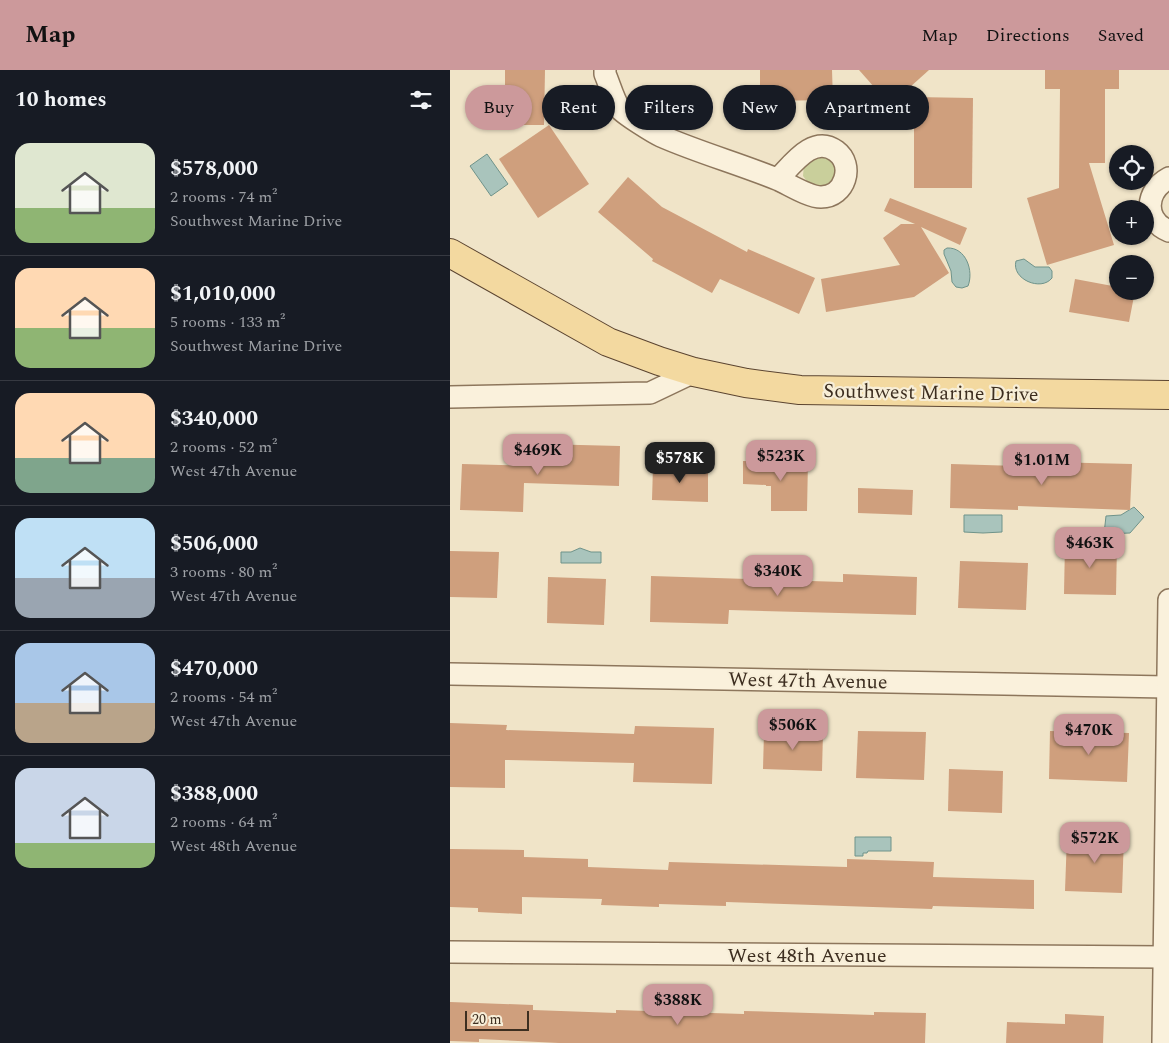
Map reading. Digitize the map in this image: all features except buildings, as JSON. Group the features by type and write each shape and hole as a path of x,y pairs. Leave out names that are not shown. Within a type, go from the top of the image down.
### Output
{"main road":[{"name":"Southwest Marine Drive","path":"450,253 608,342 694,372 746,383 800,390 1169,395"}],"street":[{"path":"605,70 620,109 659,135 778,179"},
{"path":"1169,178 1159,184 1153,192 1150,202 1155,222 1169,232"},
{"path":"450,396 650,393 694,372"},
{"path":"1163,1043 1169,600"},
{"name":"West 47th Avenue","path":"450,674 1167,687"},
{"name":"West 48th Avenue","path":"450,952 1164,957"}],"green space":[{"path":"818,154 833,160 837,175 826,188 810,185 803,176 804,164"}],"water":[{"path":"487,154 508,184 491,196 470,166"},
{"path":"947,248 959,251 967,261 970,274 968,286 956,287 952,282 951,271 944,254 944,250"},
{"path":"1024,259 1035,267 1049,267 1052,271 1052,278 1041,284 1034,284 1022,278 1018,273 1016,261"},
{"path":"1134,507 1144,517 1130,533 1104,534 1106,516 1121,515"},
{"path":"964,515 1002,515 1002,532 964,532"},
{"path":"580,548 591,552 601,552 601,563 561,563 561,552 571,552"},
{"path":"855,837 891,837 891,851 868,851 863,853 863,856 855,856"}]}
